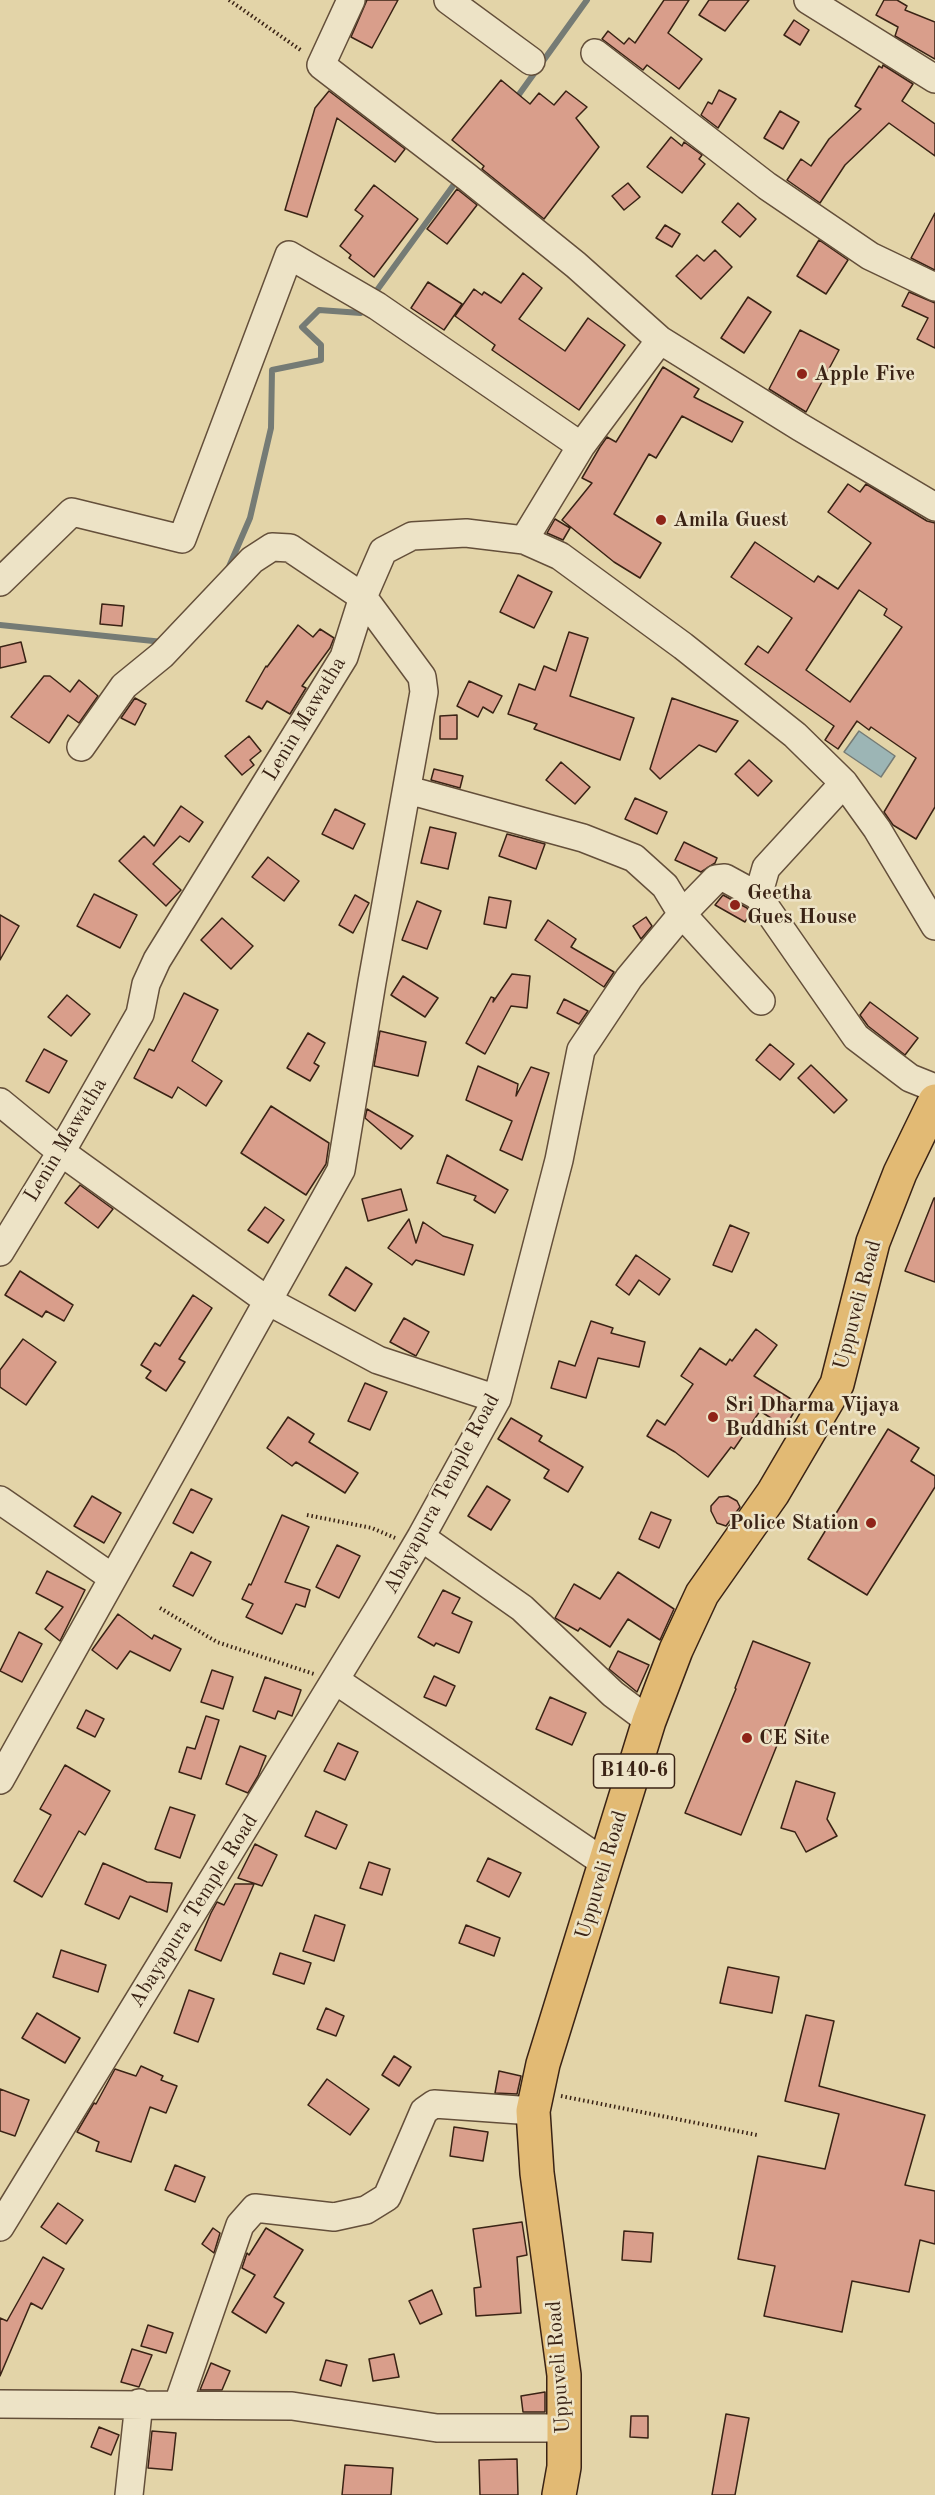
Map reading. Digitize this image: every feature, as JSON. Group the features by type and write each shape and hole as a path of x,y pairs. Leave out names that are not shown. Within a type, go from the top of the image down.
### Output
{"main road":[{"name":"Uppuveli Road","path":"559,2495 564,2467 564,2374 537,2172 535,2101 649,1721 676,1650 702,1594 773,1493 837,1384 873,1242 900,1173 935,1101"}],"street":[{"path":"351,0 321,64 576,265 660,340 935,507"},
{"path":"448,0 531,61"},
{"path":"808,0 935,80"},
{"path":"595,53 768,186 870,256 935,287"},
{"path":"0,582 72,512 183,539 289,255 368,300 581,446"},
{"path":"524,540 581,446 660,340"},
{"name":"Lenin Mawatha","path":"0,1252 61,1152 140,1014 146,984 157,960 344,657 363,597 383,551 412,536 466,533 524,540 560,556 683,646 795,735 844,783 876,829 935,926"},
{"path":"0,1780 341,1170 372,982 408,790 424,692 422,677 363,597 290,548 272,548 252,560 162,655 124,686 81,747"},
{"path":"758,896 766,868 844,783"},
{"path":"408,790 583,838 634,858 665,886 682,914 761,1001"},
{"name":"Abayapura Temple Road","path":"0,2227 418,1542 497,1399 559,1160 581,1050 629,978 682,914 716,879 725,878 758,896 856,1037 910,1078 935,1088"},
{"path":"0,1102 61,1152 268,1301 378,1360 497,1399"},
{"path":"0,1500 113,1578"},
{"path":"418,1542 522,1608 613,1694 649,1721"},
{"path":"335,1680 605,1863"},
{"path":"178,2404 240,2225 255,2208 334,2217 366,2210 387,2197 424,2111 434,2104 535,2101"},
{"path":"129,2495 139,2403"},
{"path":"0,2404 139,2403 292,2406 437,2428 564,2428"}],"path":[{"path":"229,0 321,64"},
{"path":"307,1515 372,1528 418,1542"},
{"path":"160,1608 217,1641 335,1680"},
{"path":"535,2101 757,2135"}],"water":[{"path":"859,731 895,756 881,777 844,752"}],"building":[{"path":"367,0 398,0 372,48 351,37"},
{"path":"664,0 689,0 668,33 702,59 679,89 647,65 643,70 602,39 608,31 624,44 629,38 635,43"},
{"path":"709,0 749,0 725,31 699,15"},
{"path":"884,0 897,0 907,6 905,10 935,22 935,59 895,36 898,27 876,15"},
{"path":"794,20 809,30 800,45 784,35"},
{"path":"883,65 913,84 902,101 935,124 935,156 889,123 845,165 820,203 787,180 801,159 811,166 829,139 861,109 855,106 879,66 882,68"},
{"path":"501,80 530,104 539,93 554,105 566,91 587,107 576,118 599,147 544,219 482,169 484,166 452,140"},
{"path":"719,90 736,99 718,128 701,115 708,102 712,104"},
{"path":"329,91 405,149 395,162 337,118 307,217 285,210 315,108"},
{"path":"780,111 799,122 783,149 764,138"},
{"path":"671,137 682,146 684,142 702,155 699,159 705,164 682,193 647,167"},
{"path":"628,183 640,197 624,210 612,196"},
{"path":"374,185 418,219 374,277 349,258 351,255 340,246 363,216 355,210"},
{"path":"457,189 477,205 447,244 427,229"},
{"path":"738,203 756,219 740,237 722,222"},
{"path":"935,213 935,270 911,258"},
{"path":"665,225 680,234 672,247 656,238"},
{"path":"819,240 848,260 826,294 797,276"},
{"path":"715,250 732,267 701,299 676,276 697,255 704,261"},
{"path":"523,273 542,288 519,319 565,351 588,318 625,345 579,410 492,350 495,345 455,316 474,289 482,295 484,292 501,303"},
{"path":"428,282 462,304 444,330 411,308"},
{"path":"909,292 935,303 935,348 917,339 928,318 902,306"},
{"path":"748,297 771,312 744,353 721,338"},
{"name":"Apple Five","path":"800,330 839,350 806,412 769,389"},
{"path":"663,367 699,389 694,397 743,422 732,442 682,416 656,458 649,454 614,514 661,543 640,578 614,562 562,520 592,483 582,478 600,447 607,437 616,442"},
{"path":"848,484 860,492 866,484 927,521 935,523 935,807 916,839 893,825 884,812 916,758 871,727 869,730 857,721 838,749 825,740 834,726 745,664 758,646 768,653 792,618 731,577 755,542 814,582 818,576 838,589 871,543 828,512","holes":["859,590 887,609 884,615 902,627 850,702 806,670"]},
{"path":"555,519 570,528 563,540 547,533"},
{"path":"518,575 552,592 534,628 500,612"},
{"path":"102,604 124,606 122,626 100,624"},
{"path":"298,625 313,637 320,629 334,638 330,648 302,686 306,688 290,714 267,701 262,709 246,701 266,666"},
{"path":"569,632 588,638 570,696 634,718 620,760 534,729 537,724 508,714 519,684 535,690 544,666 556,671"},
{"path":"21,642 26,662 0,668 0,647"},
{"path":"44,676 50,676 70,692 79,680 98,696 79,723 68,715 49,743 11,717"},
{"path":"469,681 502,696 493,713 483,707 478,717 457,706"},
{"path":"135,698 146,704 135,725 121,718"},
{"path":"672,698 738,721 716,752 699,745 660,779 650,769"},
{"path":"457,715 457,739 440,739 440,716"},
{"path":"249,736 261,751 250,760 254,765 242,775 225,756"},
{"path":"749,760 772,781 758,796 735,774"},
{"path":"561,762 590,787 575,804 546,780"},
{"path":"434,769 463,776 460,788 431,780"},
{"path":"635,798 667,812 657,834 625,819"},
{"path":"181,806 203,822 189,842 180,836 153,864 181,890 166,906 119,861 144,836 154,846"},
{"path":"335,809 365,824 353,849 322,834"},
{"path":"430,827 456,833 448,869 421,863"},
{"path":"507,834 545,844 536,869 499,856"},
{"path":"684,842 717,858 715,863 701,872 675,860"},
{"path":"268,857 299,881 284,901 252,877"},
{"path":"94,894 137,915 120,948 77,926"},
{"path":"355,895 369,903 353,933 339,925"},
{"path":"723,895 747,908 750,913 745,922 715,905"},
{"path":"489,897 511,901 506,928 484,924"},
{"path":"417,901 441,911 427,949 402,940"},
{"path":"0,915 19,926 0,960"},
{"path":"646,917 652,926 641,939 633,926"},
{"path":"222,918 253,946 231,969 201,940"},
{"path":"548,920 576,939 571,947 614,972 604,987 535,940"},
{"path":"512,974 530,976 527,1008 511,1006 485,1054 466,1043 491,997 494,998 493,1002"},
{"path":"403,976 438,998 425,1017 391,995"},
{"path":"184,993 218,1010 192,1061 222,1081 206,1106 178,1087 172,1098 134,1078 149,1049 154,1051"},
{"path":"67,995 90,1014 71,1036 48,1017"},
{"path":"564,999 588,1011 579,1024 557,1013"},
{"path":"870,1002 918,1038 905,1055 868,1026 860,1015"},
{"path":"380,1031 426,1042 418,1076 374,1066"},
{"path":"308,1033 325,1043 314,1063 319,1066 310,1081 287,1068"},
{"path":"770,1044 794,1064 780,1080 756,1060"},
{"path":"44,1049 67,1061 49,1093 26,1081"},
{"path":"811,1065 847,1100 834,1113 798,1078"},
{"path":"478,1066 518,1084 516,1096 531,1067 549,1073 522,1160 500,1150 512,1121 466,1100"},
{"path":"271,1106 329,1143 326,1164 306,1195 241,1153"},
{"path":"367,1109 413,1136 401,1149 365,1118"},
{"path":"447,1155 508,1190 495,1213 474,1200 476,1196 437,1183"},
{"path":"80,1185 113,1209 98,1228 65,1203"},
{"path":"401,1189 407,1210 368,1221 362,1199"},
{"path":"935,1198 935,1282 905,1271"},
{"path":"265,1207 284,1220 268,1243 248,1230"},
{"path":"409,1219 416,1243 423,1222 443,1236 473,1245 464,1275 416,1260 412,1265 388,1248"},
{"path":"730,1225 749,1233 732,1272 713,1265"},
{"path":"636,1255 670,1279 659,1295 639,1280 629,1295 616,1285"},
{"path":"346,1267 372,1284 355,1311 329,1295"},
{"path":"20,1271 73,1305 64,1321 46,1311 42,1317 5,1295"},
{"path":"193,1295 212,1308 179,1359 185,1362 166,1391 146,1378 151,1371 141,1365 155,1343 160,1346"},
{"path":"404,1318 429,1332 416,1356 390,1342"},
{"path":"591,1321 613,1328 611,1333 645,1342 639,1367 598,1358 586,1398 551,1388 559,1361 575,1366"},
{"path":"756,1329 777,1345 754,1376 799,1404 785,1427 760,1411 734,1449 731,1447 708,1477 675,1452 647,1436 657,1420 665,1425 693,1384 681,1376 700,1348 726,1365 730,1359 732,1361"},
{"path":"23,1339 56,1362 26,1405 0,1387 0,1370"},
{"path":"365,1383 387,1392 370,1430 348,1421"},
{"path":"288,1417 314,1434 309,1442 358,1473 345,1493 296,1462 292,1466 267,1448"},
{"path":"511,1418 542,1436 539,1441 583,1467 568,1492 544,1478 549,1470 498,1439"},
{"name":"Police Station","path":"888,1429 919,1448 911,1461 935,1476 935,1487 867,1595 808,1559"},
{"path":"487,1486 510,1500 491,1530 468,1516"},
{"path":"191,1489 212,1499 193,1533 173,1523"},
{"path":"92,1496 121,1513 104,1543 74,1526"},
{"path":"728,1496 737,1501 740,1507 726,1526 717,1523 711,1506 719,1497"},
{"path":"651,1512 671,1520 659,1548 639,1539"},
{"path":"282,1515 309,1527 285,1582 310,1590 305,1607 296,1604 282,1634 246,1617 253,1604 242,1599 249,1584 251,1585"},
{"path":"337,1545 360,1556 339,1598 316,1587"},
{"path":"191,1552 211,1562 193,1596 173,1586"},
{"path":"47,1571 85,1590 60,1641 45,1629 63,1607 36,1593"},
{"path":"618,1572 674,1609 660,1640 628,1619 610,1647 580,1628 578,1631 555,1618 574,1584 600,1599"},
{"path":"443,1590 460,1598 452,1613 472,1622 459,1653 436,1643 434,1646 418,1637"},
{"path":"118,1614 152,1639 154,1635 181,1649 170,1671 130,1651 117,1669 92,1650"},
{"path":"19,1632 42,1644 22,1682 0,1671"},
{"name":"CE Site","path":"753,1641 810,1663 741,1835 685,1813 736,1689"},
{"path":"618,1651 649,1665 637,1692 609,1669"},
{"path":"212,1670 233,1677 223,1709 201,1702"},
{"path":"434,1676 455,1686 446,1706 424,1697"},
{"path":"265,1677 301,1690 292,1716 278,1711 275,1719 253,1711"},
{"path":"550,1697 586,1713 572,1745 536,1729"},
{"path":"86,1710 104,1719 95,1737 77,1728"},
{"path":"206,1716 219,1720 201,1779 179,1772 187,1747 195,1749"},
{"path":"338,1743 358,1752 345,1780 324,1771"},
{"path":"240,1746 266,1756 248,1793 226,1784"},
{"path":"65,1765 110,1791 85,1835 79,1831 42,1897 14,1881 51,1815 40,1809"},
{"path":"796,1781 835,1793 827,1819 837,1836 806,1852 795,1832 781,1828"},
{"path":"170,1807 195,1815 180,1858 155,1849"},
{"path":"316,1811 347,1825 336,1849 305,1836"},
{"path":"255,1844 277,1855 262,1886 238,1878"},
{"path":"488,1858 521,1873 509,1897 477,1881"},
{"path":"369,1862 390,1869 382,1895 360,1888"},
{"path":"103,1863 147,1882 172,1883 167,1912 130,1896 119,1919 85,1904"},
{"path":"235,1884 254,1884 221,1961 195,1950 217,1902 224,1905"},
{"path":"315,1915 345,1925 334,1961 303,1951"},
{"path":"466,1925 500,1938 494,1956 459,1943"},
{"path":"61,1950 106,1965 98,1992 53,1977"},
{"path":"280,1953 311,1963 304,1984 273,1974"},
{"path":"728,1967 779,1977 772,2013 720,2003"},
{"path":"189,1990 214,1999 198,2042 174,2033"},
{"path":"326,2008 344,2016 336,2036 317,2029"},
{"path":"37,2013 80,2038 65,2063 22,2038"},
{"path":"806,2015 834,2021 819,2086 925,2115 905,2185 935,2191 935,2244 920,2240 909,2292 852,2281 842,2332 764,2316 775,2266 738,2259 758,2156 825,2169 839,2114 785,2101"},
{"path":"394,2056 411,2067 399,2086 382,2075"},
{"path":"141,2066 163,2076 161,2080 177,2086 166,2113 150,2107 131,2162 96,2151 99,2142 77,2132 94,2103 96,2104 115,2069 136,2076"},
{"path":"499,2071 521,2076 517,2094 495,2093"},
{"path":"327,2079 369,2109 350,2135 308,2105"},
{"path":"0,2089 29,2100 15,2136 0,2131"},
{"path":"454,2127 488,2132 483,2161 450,2156"},
{"path":"175,2165 205,2177 195,2202 165,2190"},
{"path":"58,2203 83,2220 66,2244 41,2227"},
{"path":"522,2222 527,2255 517,2257 521,2313 476,2316 474,2288 481,2287 473,2229"},
{"path":"213,2228 220,2233 214,2253 202,2244"},
{"path":"266,2228 303,2250 274,2297 284,2303 266,2333 232,2312 255,2275 242,2268 247,2253 249,2255"},
{"path":"624,2231 653,2233 651,2262 622,2260"},
{"path":"43,2257 64,2269 42,2309 31,2303 0,2376 0,2318 7,2321"},
{"path":"432,2290 442,2314 420,2324 409,2301"},
{"path":"148,2325 173,2333 166,2353 141,2346"},
{"path":"132,2349 152,2355 139,2387 121,2382"},
{"path":"394,2354 399,2377 373,2381 369,2359"},
{"path":"326,2360 347,2365 341,2386 320,2380"},
{"path":"211,2363 230,2371 222,2390 200,2390"},
{"path":"545,2392 545,2412 523,2412 521,2396"},
{"path":"726,2414 749,2418 735,2495 712,2495"},
{"path":"631,2416 648,2416 648,2438 630,2437"},
{"path":"99,2427 119,2435 111,2455 91,2447"},
{"path":"152,2431 176,2433 172,2470 148,2468"},
{"path":"517,2459 518,2495 480,2495 479,2460"},
{"path":"345,2465 393,2468 391,2495 342,2495"}],"waterway":[{"path":"515,100 587,0"},
{"path":"372,297 458,179"},
{"path":"228,569 250,518 271,428 272,370 321,360 321,345 302,327 319,310 361,313 365,308"},
{"path":"0,625 163,642"}],"place":[{"name":"Apple Five","path":"802,374"},
{"name":"Amila Guest","path":"661,520"},
{"name":"Geetha Gues House","path":"735,905"},
{"name":"Sri Dharma Vijaya Buddhist Centre","path":"713,1417"},
{"name":"Police Station","path":"871,1523"},
{"name":"CE Site","path":"747,1738"}]}
